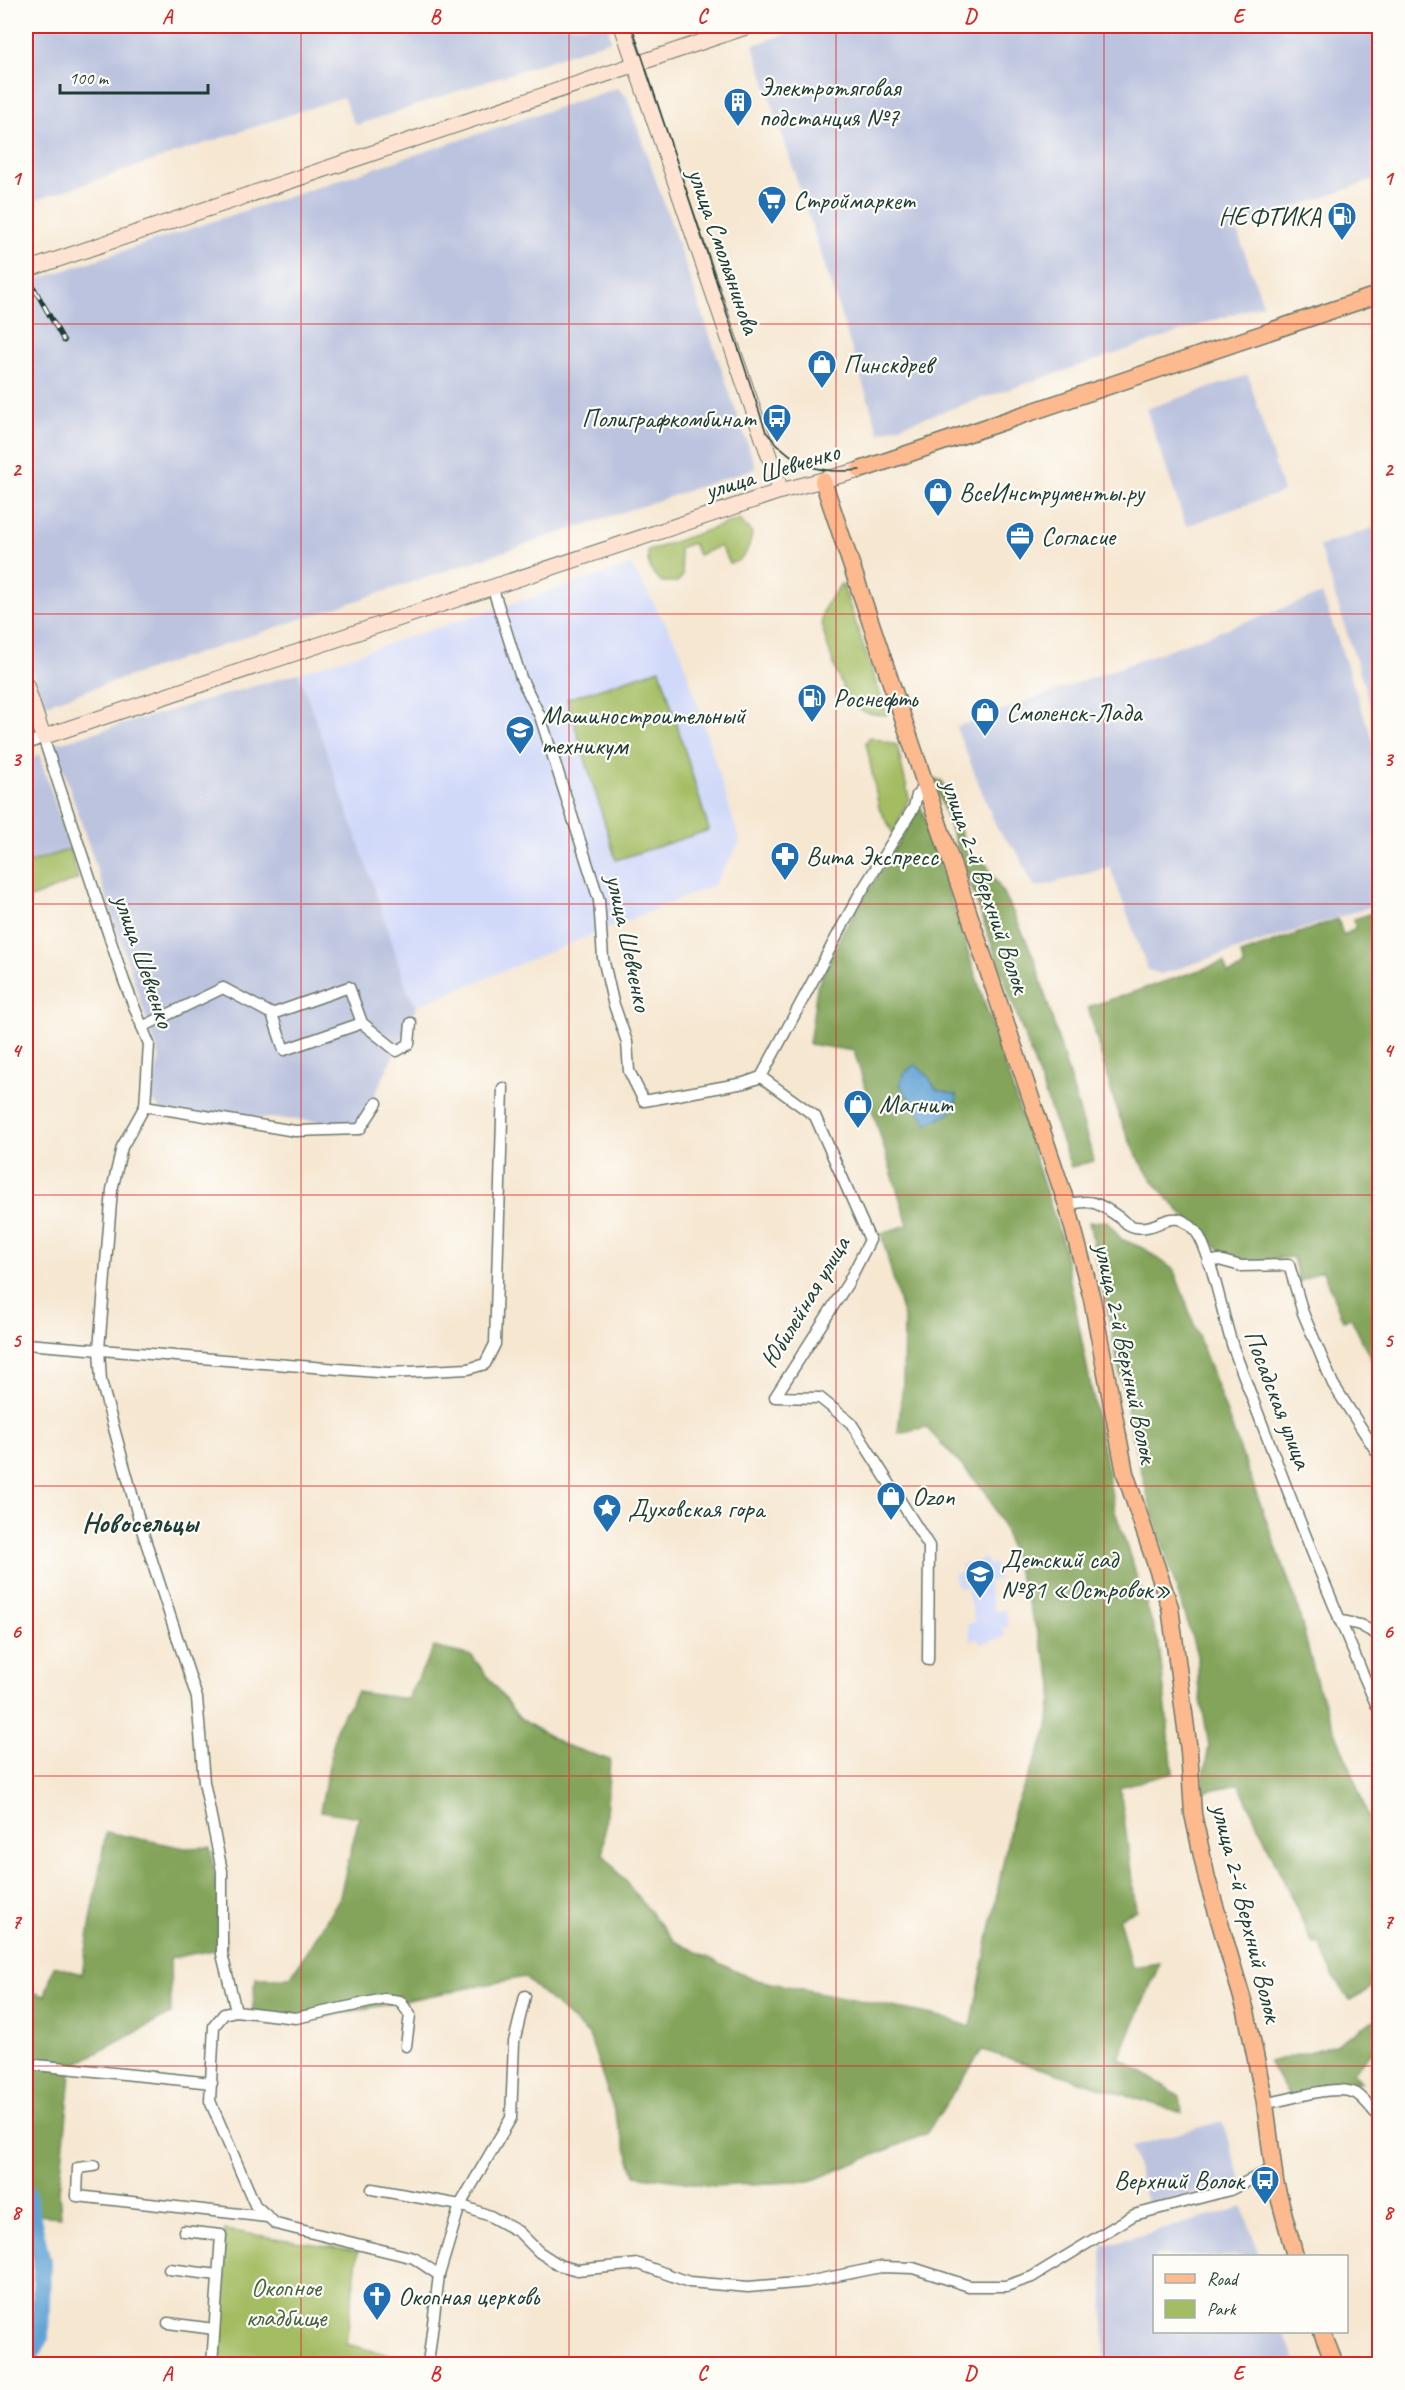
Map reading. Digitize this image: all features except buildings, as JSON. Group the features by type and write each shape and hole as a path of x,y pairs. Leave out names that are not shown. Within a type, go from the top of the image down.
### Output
{"main road":[{"path":"860,470 1380,294"},
{"name":"улица 2-й Верхний Волок","path":"823,481 1067,1204 1092,1299 1125,1473 1170,1607 1189,1751 1193,1814 1207,1879 1246,2011 1265,2103 1274,2168 1288,2236 1295,2255"},
{"path":"1323,2333 1335,2364"}],"street":[{"name":"улица Смольянинова","path":"622,26 781,491"},
{"path":"26,270 749,26"},
{"name":"улица Шевченко","path":"26,745 43,737 493,589 781,491 860,470"},
{"name":"улица Шевченко","path":"493,589 521,678 540,716 600,900 603,958 613,1002 627,1042 629,1071 644,1101 744,1083 761,1077"},
{"path":"26,685 43,737"},
{"name":"улица Шевченко","path":"43,737 124,981 149,1044 145,1106"},
{"path":"761,1077 858,897 914,807 917,795 925,786"},
{"path":"272,1014 349,987 363,1023 397,1051 409,1044 411,1023"},
{"path":"142,1027 223,988 272,1014 284,1050 363,1023"},
{"name":"Юбилейная улица","path":"761,1077 815,1116 870,1240 848,1283 775,1396 820,1398 850,1424 929,1546 928,1659"},
{"path":"26,1344 388,1373 468,1369 485,1364 495,1344 503,1089"},
{"path":"236,2011 222,1954 222,1871 204,1782 197,1698 141,1527 101,1381 99,1349 112,1190 122,1147 145,1106 295,1131 360,1129 377,1103"},
{"name":"Посадская улица","path":"1067,1204 1087,1199 1103,1206 1135,1227 1149,1226 1166,1219 1180,1219 1197,1234 1208,1262 1233,1347 1340,1620 1380,1713"},
{"path":"1208,1262 1219,1260 1241,1266 1289,1265 1303,1313 1332,1384 1380,1457"},
{"path":"1340,1620 1360,1626 1380,1636"},
{"path":"428,2364 440,2275 460,2205 511,2118 514,2042 525,1996"},
{"path":"406,2046 410,2015 400,2001 384,1999 296,2018 236,2011 224,2014 214,2026 210,2101 255,2205 276,2224 414,2258 440,2275"},
{"path":"26,2064 212,2083"},
{"path":"1265,2103 1285,2102 1317,2092 1346,2092 1358,2094 1380,2118"},
{"path":"94,2166 78,2168 77,2196 268,2217"},
{"path":"372,2189 460,2205 490,2216 519,2232 539,2252 559,2265 577,2270 639,2264 690,2282 748,2287 807,2282 881,2267 913,2268 969,2286 1006,2286 1032,2277 1134,2215 1230,2190 1274,2168"},
{"path":"184,2231 221,2235 212,2364"},
{"path":"169,2269 218,2275"},
{"path":"168,2323 214,2329"}],"shaded area":[{"path":"26,26 608,26 611,40 357,125 343,97 28,203 26,195"},
{"path":"810,26 1379,26 1379,178 1236,228 1263,304 879,433 753,45"},
{"path":"617,88 627,97 756,468 43,705 26,653 26,283"},
{"path":"1248,375 1283,492 1186,526 1146,409"},
{"path":"1380,526 1379,732 1319,546"},
{"name":"Машиностроительный техникум","path":"631,565 680,648 740,842 714,885 417,1006 408,991 299,673"},
{"path":"1322,594 1379,758 1379,904 1161,974 1148,970 1110,867 1035,888 1017,852 997,829 956,727"},
{"path":"299,673 408,991 417,1006 361,1124 161,1111 149,1095 160,1059 55,744"},
{"path":"39,754 70,849 26,864 26,761"},
{"name":"Детский сад №81 «Островок»","path":"986,1558 988,1565 994,1563 999,1579 987,1583 995,1612 1005,1609 1009,1626 1003,1628 1005,1637 980,1644 978,1638 971,1640 967,1624 975,1622 966,1587 958,1588 954,1574 963,1572 961,1565"},
{"path":"1222,2121 1241,2181 1148,2206 1131,2147"},
{"path":"1243,2207 1259,2255 1153,2255 1153,2333 1284,2333 1296,2364 1105,2364 1102,2246"}],"green space":[{"path":"739,519 752,533 748,548 739,560 730,563 720,546 698,555 693,543 679,548 683,576 677,582 661,582 652,572 648,551"},
{"path":"841,584 887,715 868,713 852,704 832,661 824,634 822,616 827,603"},
{"path":"660,669 709,830 616,860 567,699"},
{"path":"870,737 897,745 909,798 893,833 879,808 866,742"},
{"path":"933,779 942,781 970,858 986,864 1009,903 1035,960 1094,1161 1071,1167"},
{"path":"921,807 1063,1244 1115,1511 1159,1644 1173,1773 1120,1787 1136,1910 1119,1918 1131,1967 1160,1963 1119,2058 1180,2096 1182,2113 982,2050 926,2134 811,2181 714,2186 635,2175 589,2035 524,1977 293,2023 252,2015 256,1978 290,1978 339,1900 359,1817 320,1811 337,1725 357,1692 407,1699 434,1647 472,1656 519,1718 564,1745 610,1760 603,1854 674,1941 752,1979 938,2016 971,2027 1013,1812 1047,1733 1054,1684 1004,1529 986,1492 926,1427 898,1433 903,1381 904,1319 881,1233 908,1225 854,1051 809,1044 817,987 843,931"},
{"path":"70,849 78,879 26,900 26,864"},
{"path":"1379,911 1379,1359 1372,1361 1351,1318 1343,1320 1322,1270 1299,1282 1293,1257 1235,1263 1182,1214 1154,1182 1141,1163 1121,1120 1088,1007 1224,962 1228,974 1244,967 1241,954 1338,919 1343,935 1355,929 1354,919"},
{"path":"1107,1221 1121,1239 1145,1249 1174,1270 1296,1601 1318,1687 1379,1843 1379,1962 1373,1964 1370,1989 1350,2000 1332,1974 1319,1943 1313,1944 1239,1784 1201,1792 1209,1746 1198,1682 1198,1658 1148,1497 1132,1433 1089,1222"},
{"path":"106,1832 185,1848 210,1847 226,1948 170,1958 171,2014 72,2066 59,2191 61,2217 26,2214 26,1990 45,1996 54,1966 82,1974"},
{"path":"1379,2017 1379,2049 1371,2053 1353,2072 1361,2082 1310,2088 1290,2098 1269,2062 1336,2045"},
{"name":"Окопное кладбище","path":"225,2230 358,2251 346,2344 423,2360 422,2364 217,2364"}],"water":[{"path":"915,1064 928,1076 936,1089 957,1095 952,1111 928,1124 900,1085 903,1075"}],"waterway":[{"path":"26,2193 42,2261 40,2338 26,2362"}],"tram line":[{"path":"632,26 766,432 787,453 807,465 831,471 860,470"}],"railway":[{"path":"26,274 64,341"}],"place":[{"name":"Электротяговая подстанция №7","path":"738,128"},
{"name":"Строймаркет","path":"772,226"},
{"name":"НЕФТИКА","path":"1342,242"},
{"name":"Пинскдрев","path":"822,390"},
{"name":"Полиграфкомбинат","path":"777,444"},
{"name":"ВсеИнструменты.ру","path":"938,518"},
{"name":"Согласие","path":"1020,562"},
{"name":"Роснефть","path":"812,724"},
{"name":"Смоленск-Лада","path":"985,738"},
{"name":"Машиностроительный техникум","path":"520,756"},
{"name":"Вита Экспресс","path":"785,882"},
{"name":"Магнит","path":"858,1130"},
{"name":"Ozon","path":"891,1522"},
{"name":"Духовская гора","path":"607,1534"},
{"name":"Детский сад №81 «Островок»","path":"980,1600"},
{"name":"Верхний Волок","path":"1265,2206"},
{"name":"Окопная церковь","path":"377,2322"}],"district":[{"name":"Новосельцы","path":"140,1522"}]}
